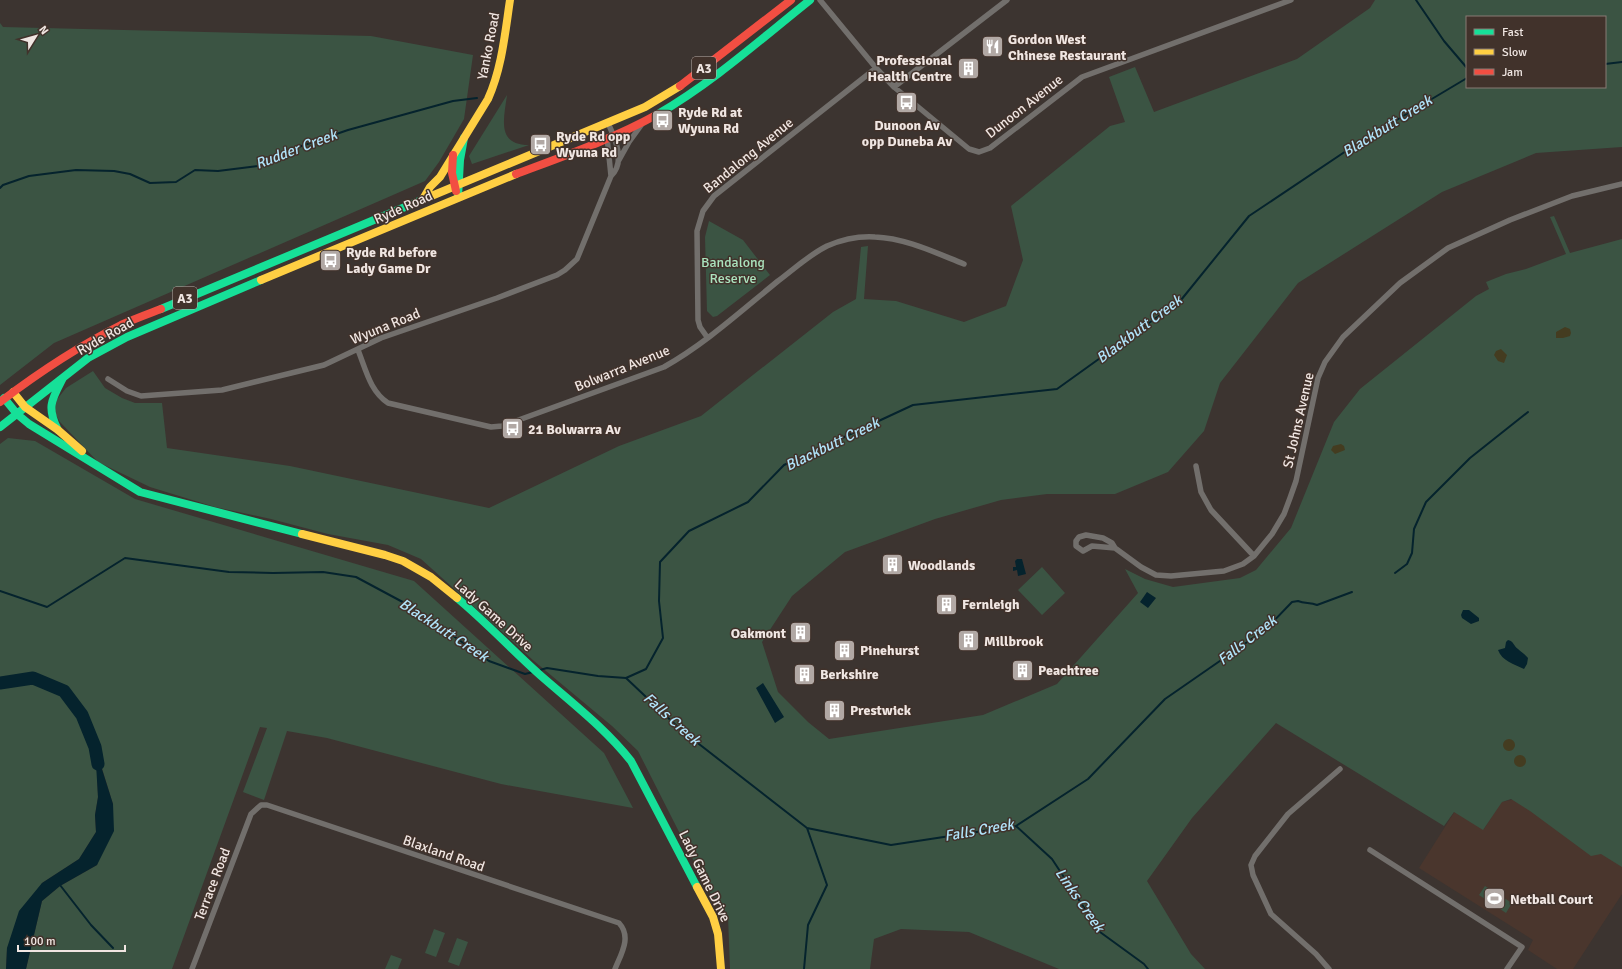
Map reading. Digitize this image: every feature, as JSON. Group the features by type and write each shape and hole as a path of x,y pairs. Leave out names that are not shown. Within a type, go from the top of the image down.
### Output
{"main road":[{"name":"Yanko Road","path":"423,199 430,187 440,177 482,109 493,88 501,58 510,0"},
{"name":"Ryde Road","path":"2,400 72,351 122,325 457,184 645,107 685,83 790,0"},
{"name":"Ryde Road","path":"0,427 88,358 127,337 270,276 404,222 458,197 610,137 643,122 680,101 701,86 810,0"},
{"name":"Yanko Road","path":"458,197 457,184 464,138"},
{"name":"Yanko Road","path":"453,154 452,173 457,184"},
{"path":"58,430 50,412 50,406 64,376"},
{"name":"Lady Game Drive","path":"13,392 25,407 58,430 96,464 119,481 140,492 385,555 412,565 434,579 454,595 544,679 621,746 631,761 713,917 718,934 721,969"},
{"name":"Lady Game Drive","path":"2,400 29,424 96,464"}],"street":[{"name":"Dunoon Avenue","path":"820,0 876,68 894,87 969,149 979,152 984,151 1082,77 1291,0"},
{"path":"894,87 1007,0"},
{"name":"Bandalong Avenue","path":"707,337 698,320 697,231 705,207 714,196 876,68"},
{"name":"Wyuna Road","path":"108,379 127,391 141,396 222,390 324,365 381,338 497,298 557,275 577,259 611,176 615,172 618,161 643,122"},
{"name":"Wyuna Road","path":"608,123 610,137 609,145 611,176"},
{"name":"Wyuna Road","path":"610,137 616,140 618,161"},
{"name":"St Johns Avenue","path":"1115,548 1092,546 1083,551 1076,546 1076,541 1079,537 1086,535 1096,536 1112,543 1115,548 1149,572 1156,575 1164,576 1224,571 1243,564 1254,556 1272,534 1284,514 1296,481 1318,378 1325,362 1343,337 1400,283 1448,248 1510,220 1572,196 1622,184"},
{"name":"Bolwarra Avenue","path":"358,350 372,387 376,393 388,403 491,427 502,426 664,367 678,359 707,337 805,260 828,246 842,241 874,237 890,238 964,264"},
{"path":"1196,466 1198,484 1207,505 1254,556"},
{"path":"1329,969 1316,954 1271,914 1253,875 1251,865 1255,856 1288,814 1340,769"},
{"name":"Blaxland Road","path":"256,808 261,805 267,805 619,923 624,929 626,941 615,969"},
{"name":"Terrace Road","path":"192,969 251,814 256,808"},
{"path":"1370,850 1522,947 1507,969"}],"shaded area":[{"path":"1516,799 1622,866 1622,894 1573,969 1557,969 1528,950 1533,940 1419,868 1455,811 1484,829 1501,802"}],"green space":[{"path":"1375,0 1622,0 1622,147 1536,153 1442,192 1298,283 1220,383 1204,431 1168,472 1115,494 1047,494 1001,500 935,519 845,552 792,596 762,642 778,692 808,722 829,739 983,715 1057,684 1138,593 1125,569 1145,579 1173,587 1240,578 1256,570 1291,528 1334,422 1360,389 1476,296 1489,289 1486,282 1566,254 1550,217 1554,216 1570,253 1622,239 1622,867 1601,854 1591,856 1530,811 1511,799 1502,802 1483,830 1454,812 1444,826 1276,723 1192,818 1147,881 1191,954 1205,969 1059,969 969,932 901,929 874,939 870,969 730,969 728,916 709,891 638,751 612,726 534,661 421,559 388,545 328,534 271,519 215,507 150,487 98,462 60,422 56,415 55,402 66,388 93,371 105,388 122,398 135,403 162,403 167,448 290,466 489,508 619,446 701,416 833,312 856,299 861,247 868,246 864,299 896,301 964,322 1006,306 1023,260 1011,206 1110,126 1125,122 1109,77 1135,67 1154,112 1297,59 1370,8"},
{"path":"0,23 3,27 371,36 473,55 464,119 439,162 425,181 54,343 0,385"},
{"path":"507,95 504,129 511,140 518,144 529,145 472,164 469,156"},
{"name":"Bandalong Reserve","path":"709,221 743,240 770,275 717,316 713,317 707,311 705,237"},
{"path":"8,438 35,441 135,499 414,581 604,753 633,808 501,784 327,738 287,731 264,800 243,792 267,728 260,727 172,969 26,969 42,901 60,886 97,865 113,804 96,749 98,797 95,815 96,832 79,859 42,883 7,948 6,969 0,969 0,444"},
{"path":"1042,567 1065,593 1042,615 1018,590"},
{"name":"Netball Court","path":"1485,886 1512,903 1506,913 1479,895"},
{"path":"434,929 445,933 436,957 425,953"},
{"path":"457,938 468,942 459,966 448,962"},
{"path":"391,955 402,959 398,969 385,969"}],"sand":[{"path":"1565,327 1570,329 1570,336 1556,338 1556,332"},
{"path":"1501,349 1507,355 1504,363 1498,361 1494,355 1496,351"},
{"path":"1341,444 1344,446 1345,450 1335,454 1331,450 1333,446"},
{"path":"1507,739 1511,739 1515,745 1511,751 1507,751 1503,747 1503,743"},
{"path":"1518,755 1522,755 1526,761 1522,767 1518,767 1514,763 1514,759"}],"water":[{"path":"1017,559 1022,559 1026,574 1018,576 1017,570 1013,571 1013,567 1016,567 1015,561"},
{"path":"1147,592 1156,598 1148,608 1140,602"},
{"path":"1463,610 1469,610 1479,618 1479,621 1471,624 1462,618 1461,615"},
{"path":"1508,640 1528,658 1524,669 1509,662 1500,654 1498,650 1505,648"},
{"path":"763,683 784,717 775,723 756,688"},
{"path":"95,747 113,804 114,831 97,865 60,886 42,901 26,969 6,969 7,948 19,911 42,883 79,859 96,832 95,815 98,797"}],"waterway":[{"path":"1416,0 1444,41 1466,67"},
{"name":"Blackbutt Creek","path":"1606,64 1622,62"},
{"name":"Blackbutt Creek","path":"540,670 547,668 598,676 626,678 646,669 663,638 659,601 660,562 689,531 748,502 784,465 913,405 1057,389 1181,300 1249,216 1358,143 1466,79"},
{"name":"Rudder Creek","path":"0,188 3,185 29,176 76,170 114,171 130,174 150,183 176,182 195,170 218,171 258,166 287,151 348,130 453,101 477,98"},
{"name":"Falls Creek","path":"1395,573 1407,564 1412,553 1414,529 1426,502 1470,458 1528,412"},
{"name":"Blackbutt Creek","path":"0,591 47,607 125,558 229,572 323,572 356,577 412,607 489,661 525,674 533,672"},
{"name":"Falls Creek","path":"626,678 681,730 807,828 891,845 1016,826 1088,779 1165,699 1266,629 1292,602 1298,601 1317,605 1352,592"},
{"path":"0,683 33,678 64,691 82,715 95,747 98,764"},
{"name":"Links Creek","path":"1016,826 1052,859 1100,932 1144,964 1148,969"},
{"path":"804,969 808,925 827,885 807,828"},
{"path":"60,885 91,925 113,948"}],"traffic: fast":[{"path":"658,114 698,89 717,75 810,0"},
{"path":"458,197 460,160 464,138"},
{"path":"161,309 429,197"},
{"path":"0,427 88,358 127,337 261,280"},
{"path":"58,430 54,422 51,409 53,398 63,378"},
{"path":"4,398 17,414 29,424 140,492 302,534"},
{"path":"457,598 599,727 631,761 697,887"}],"traffic: slow":[{"path":"423,199 430,187 440,177 488,99 500,63 510,0"},
{"path":"429,197 645,107 680,86"},
{"path":"261,280 516,174"},
{"path":"13,392 25,407 58,430 82,451"},
{"path":"302,534 403,561 431,577 457,598"},
{"path":"697,887 713,917 718,934 721,969"}],"traffic: jam":[{"path":"680,86 791,0"},
{"path":"516,174 606,139 658,114"},
{"path":"453,155 452,173 456,191"},
{"path":"0,402 44,370 74,351 121,325 161,309"}],"place":[{"name":"Gordon West Chinese Restaurant","path":"992,47"},
{"name":"Professional Health Centre","path":"968,68"},
{"name":"Dunoon Av opp Duneba Av","path":"907,103"},
{"name":"Ryde Rd at Wyuna Rd","path":"663,120"},
{"name":"Ryde Rd opp Wyuna Rd","path":"540,144"},
{"name":"Ryde Rd before Lady Game Dr","path":"330,260"},
{"name":"21 Bolwarra Av","path":"513,429"},
{"name":"Woodlands","path":"892,565"},
{"name":"Fernleigh","path":"946,604"},
{"name":"Oakmont","path":"801,633"},
{"name":"Millbrook","path":"968,641"},
{"name":"Pinehurst","path":"845,650"},
{"name":"Peachtree","path":"1022,670"},
{"name":"Berkshire","path":"805,674"},
{"name":"Prestwick","path":"835,710"},
{"name":"Netball Court","path":"1495,899"}]}
